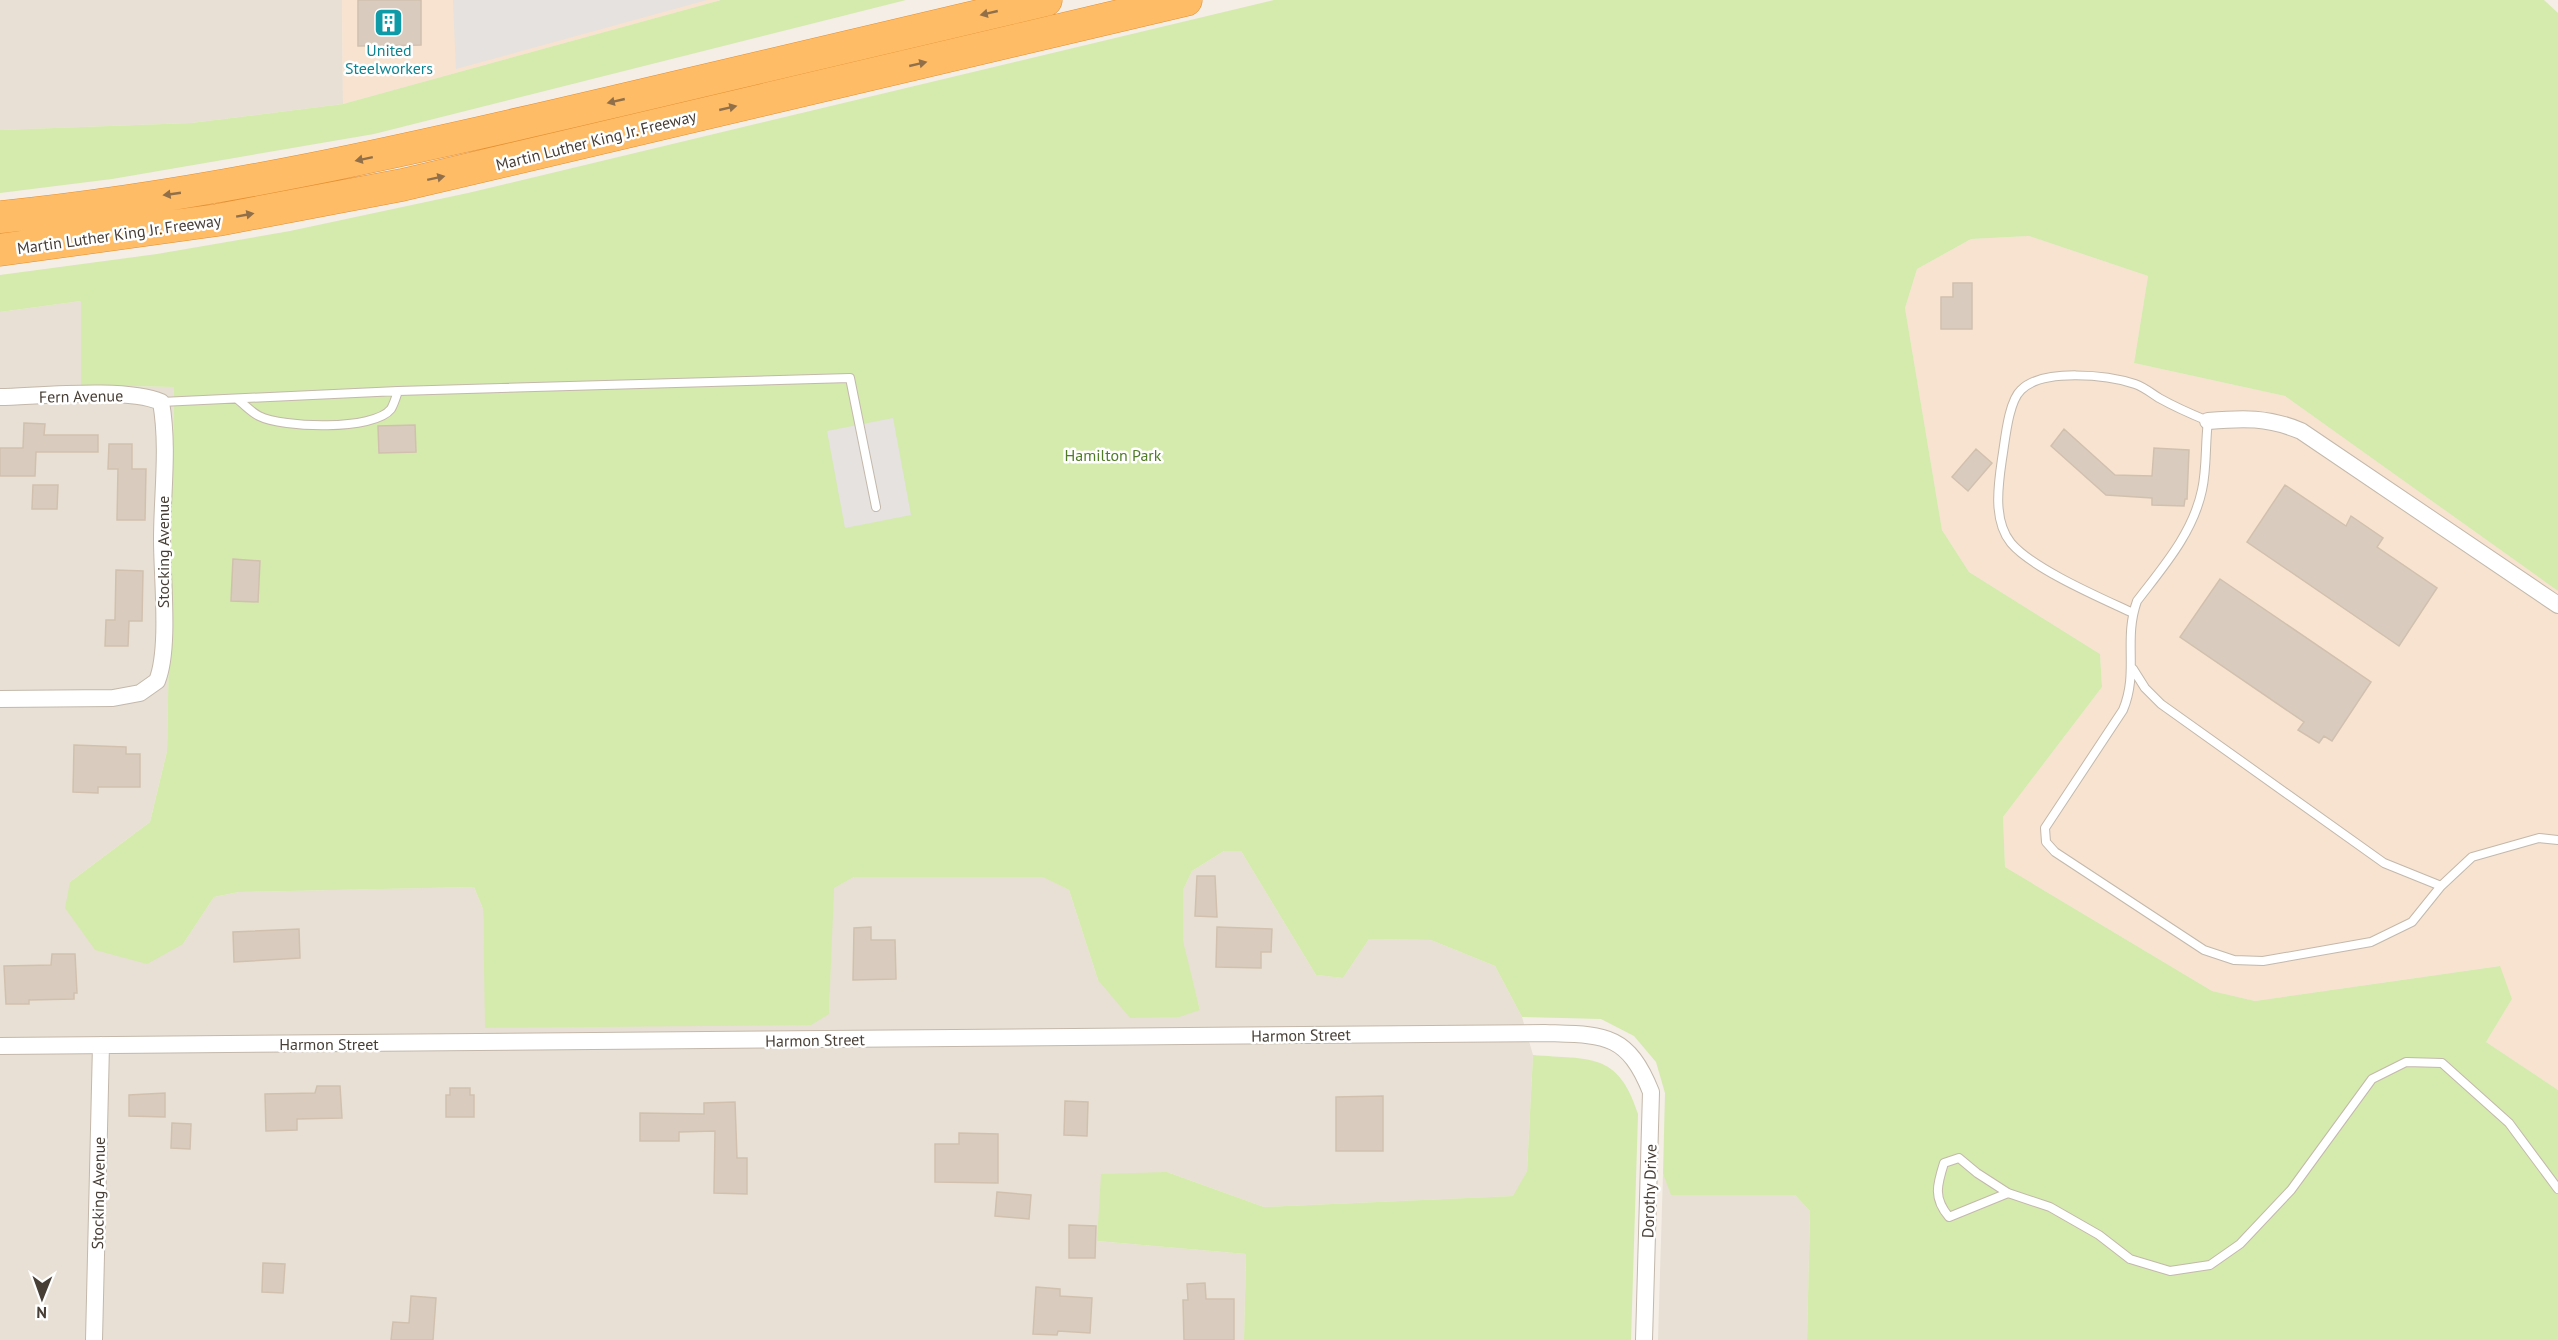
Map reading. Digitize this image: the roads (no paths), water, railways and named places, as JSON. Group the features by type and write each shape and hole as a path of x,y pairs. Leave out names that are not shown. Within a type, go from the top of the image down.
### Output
{"highway":[{"path":"659,91 881,21 964,0"},
{"name":"Martin Luther King Jr. Freeway","path":"0,217 199,190 305,171 459,138 1046,0"},
{"name":"Martin Luther King Jr. Freeway","path":"0,250 218,220 402,185 1186,0"}],"street":[{"name":"Fern Avenue","path":"0,397 124,395 152,398 161,402"},
{"name":"Stocking Avenue","path":"0,699 113,698 140,693 157,681 164,656 162,539 165,438 161,402"},
{"path":"2208,421 2250,418 2283,424 2301,431 2558,606"},
{"name":"Harmon Street","path":"0,1046 1545,1033 1596,1035 1627,1049"},
{"name":"Stocking Avenue","path":"94,1340 101,1045"},
{"name":"Dorothy Drive","path":"1627,1049 1642,1069 1651,1092 1644,1340"}],"lane":[{"path":"2133,613 2079,587 2035,562 2013,544 2005,533 1998,507 2000,472 2013,405 2019,391 2028,385 2049,378 2092,376 2138,385 2184,412 2208,421 2205,470 2195,514 2184,538 2137,601 2133,613 2129,639 2132,669 2130,694 2123,710 2045,828 2046,842 2055,852 2204,950 2234,960 2263,961 2371,942 2412,922 2441,886 2472,856 2539,838 2558,840"},
{"path":"161,402 850,378 876,507"},
{"path":"237,399 259,416 306,424 340,424 367,422 383,414 391,409 398,392"},
{"path":"2132,669 2145,688 2161,704 2384,863 2441,886"},
{"path":"2008,1193 1949,1217 1940,1206 1938,1184 1944,1163 1959,1158 2008,1193 2050,1207 2099,1235 2130,1259 2169,1271 2210,1264 2240,1244 2291,1190 2372,1079 2406,1062 2442,1063 2509,1123 2558,1189"}],"place":[{"name":"United Steelworkers","path":"389,22"}],"park label":[{"name":"Hamilton Park","path":"1113,455"}]}
